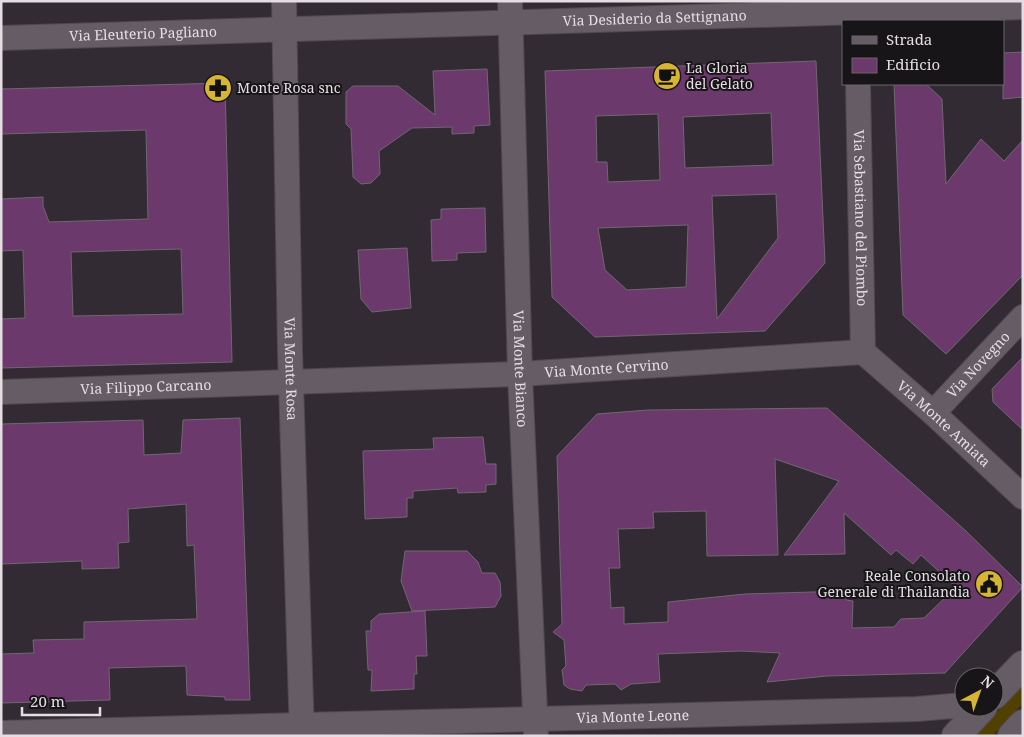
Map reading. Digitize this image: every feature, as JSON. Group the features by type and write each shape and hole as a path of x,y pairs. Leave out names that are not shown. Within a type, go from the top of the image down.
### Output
{"main road":[{"path":"1004,685 1023,665"},
{"path":"956,736 974,717"},
{"path":"1012,736 1023,724"}],"street":[{"name":"Via Monte Rosa","path":"284,1 291,382 302,730"},
{"name":"Via Desiderio da Settignano","path":"285,30 510,12 857,12 1023,7"},
{"name":"Via Monte Bianco","path":"510,12 520,374 536,727"},
{"name":"Via Eleuterio Pagliano","path":"1,38 285,30"},
{"name":"Via Sebastiano del Piombo","path":"858,85 863,352"},
{"name":"Via Novegno","path":"933,413 1023,317"},
{"name":"Via Monte Cervino","path":"291,382 520,374 863,352"},
{"name":"Via Monte Amiata","path":"863,352 933,413 1023,497"},
{"name":"Via Filippo Carcano","path":"1,392 291,382"},
{"name":"Via Monte Leone","path":"1,733 536,727 954,706"}],"shaded area":[{"path":"1023,685 1023,703 992,736 975,736 993,717 1004,717 1004,705"}],"building":[{"path":"1023,52 1023,97 1003,99 1004,53"},
{"path":"816,61 825,263 765,331 595,337 552,297 545,71","holes":["771,113 773,165 685,168 683,117","658,114 660,180 608,182 607,162 597,162 596,116","776,194 778,238 717,319 712,196","688,225 686,287 627,290 605,270 598,228"]},
{"path":"487,69 490,125 474,126 474,133 452,134 452,127 412,128 379,151 380,174 371,183 361,184 353,177 351,129 346,124 346,92 353,86 398,86 435,115 433,71"},
{"path":"225,83 232,362 1,368 1,319 25,318 23,250 1,251 1,199 43,197 43,206 49,222 148,219 146,130 1,134 1,89","holes":["181,249 183,314 73,316 71,252"]},
{"path":"894,85 927,85 942,99 946,184 981,139 1004,161 1023,140 1023,275 946,354 903,315"},
{"path":"485,208 486,252 457,253 457,260 432,261 431,220 441,219 441,209"},
{"path":"407,248 411,308 372,312 361,299 358,250"},
{"path":"1023,357 1023,430 993,402 992,389"},
{"path":"827,408 966,531 1023,587 945,673 827,676 767,682 780,653 741,651 658,654 660,682 631,684 621,690 615,684 586,685 582,691 570,689 564,685 562,670 566,666 564,640 553,632 562,624 557,456 597,414 648,410","holes":["775,459 839,481 784,555 845,554 844,513 891,555 896,550 913,564 921,555 956,587 924,618 901,619 894,627 852,628 853,601 846,600 846,591 745,594 668,602 668,622 624,624 624,607 611,608 609,568 620,568 618,529 654,528 653,512 706,511 707,556 778,555"]},
{"path":"240,418 250,700 225,700 225,697 187,695 186,666 109,668 110,700 1,703 1,654 34,653 33,640 84,639 84,622 197,619 194,545 187,546 186,504 128,509 129,542 118,543 119,568 82,569 82,561 1,564 1,424 143,420 144,455 181,453 183,420"},
{"path":"483,437 486,464 496,464 496,484 486,485 486,492 458,493 457,488 413,491 413,498 407,498 407,517 365,519 363,451 434,449 433,438"},
{"path":"405,551 467,551 478,562 482,573 495,573 500,582 501,596 495,607 412,611 401,581"},
{"path":"425,611 427,656 416,656 417,674 414,674 414,689 371,691 372,670 368,670 366,631 371,631 371,621 379,614"}],"place":[{"name":"La Gloria del Gelato","path":"667,76"},
{"name":"Monte Rosa snc","path":"218,88"},
{"name":"Reale Consolato Generale di Thailandia","path":"989,584"}]}
